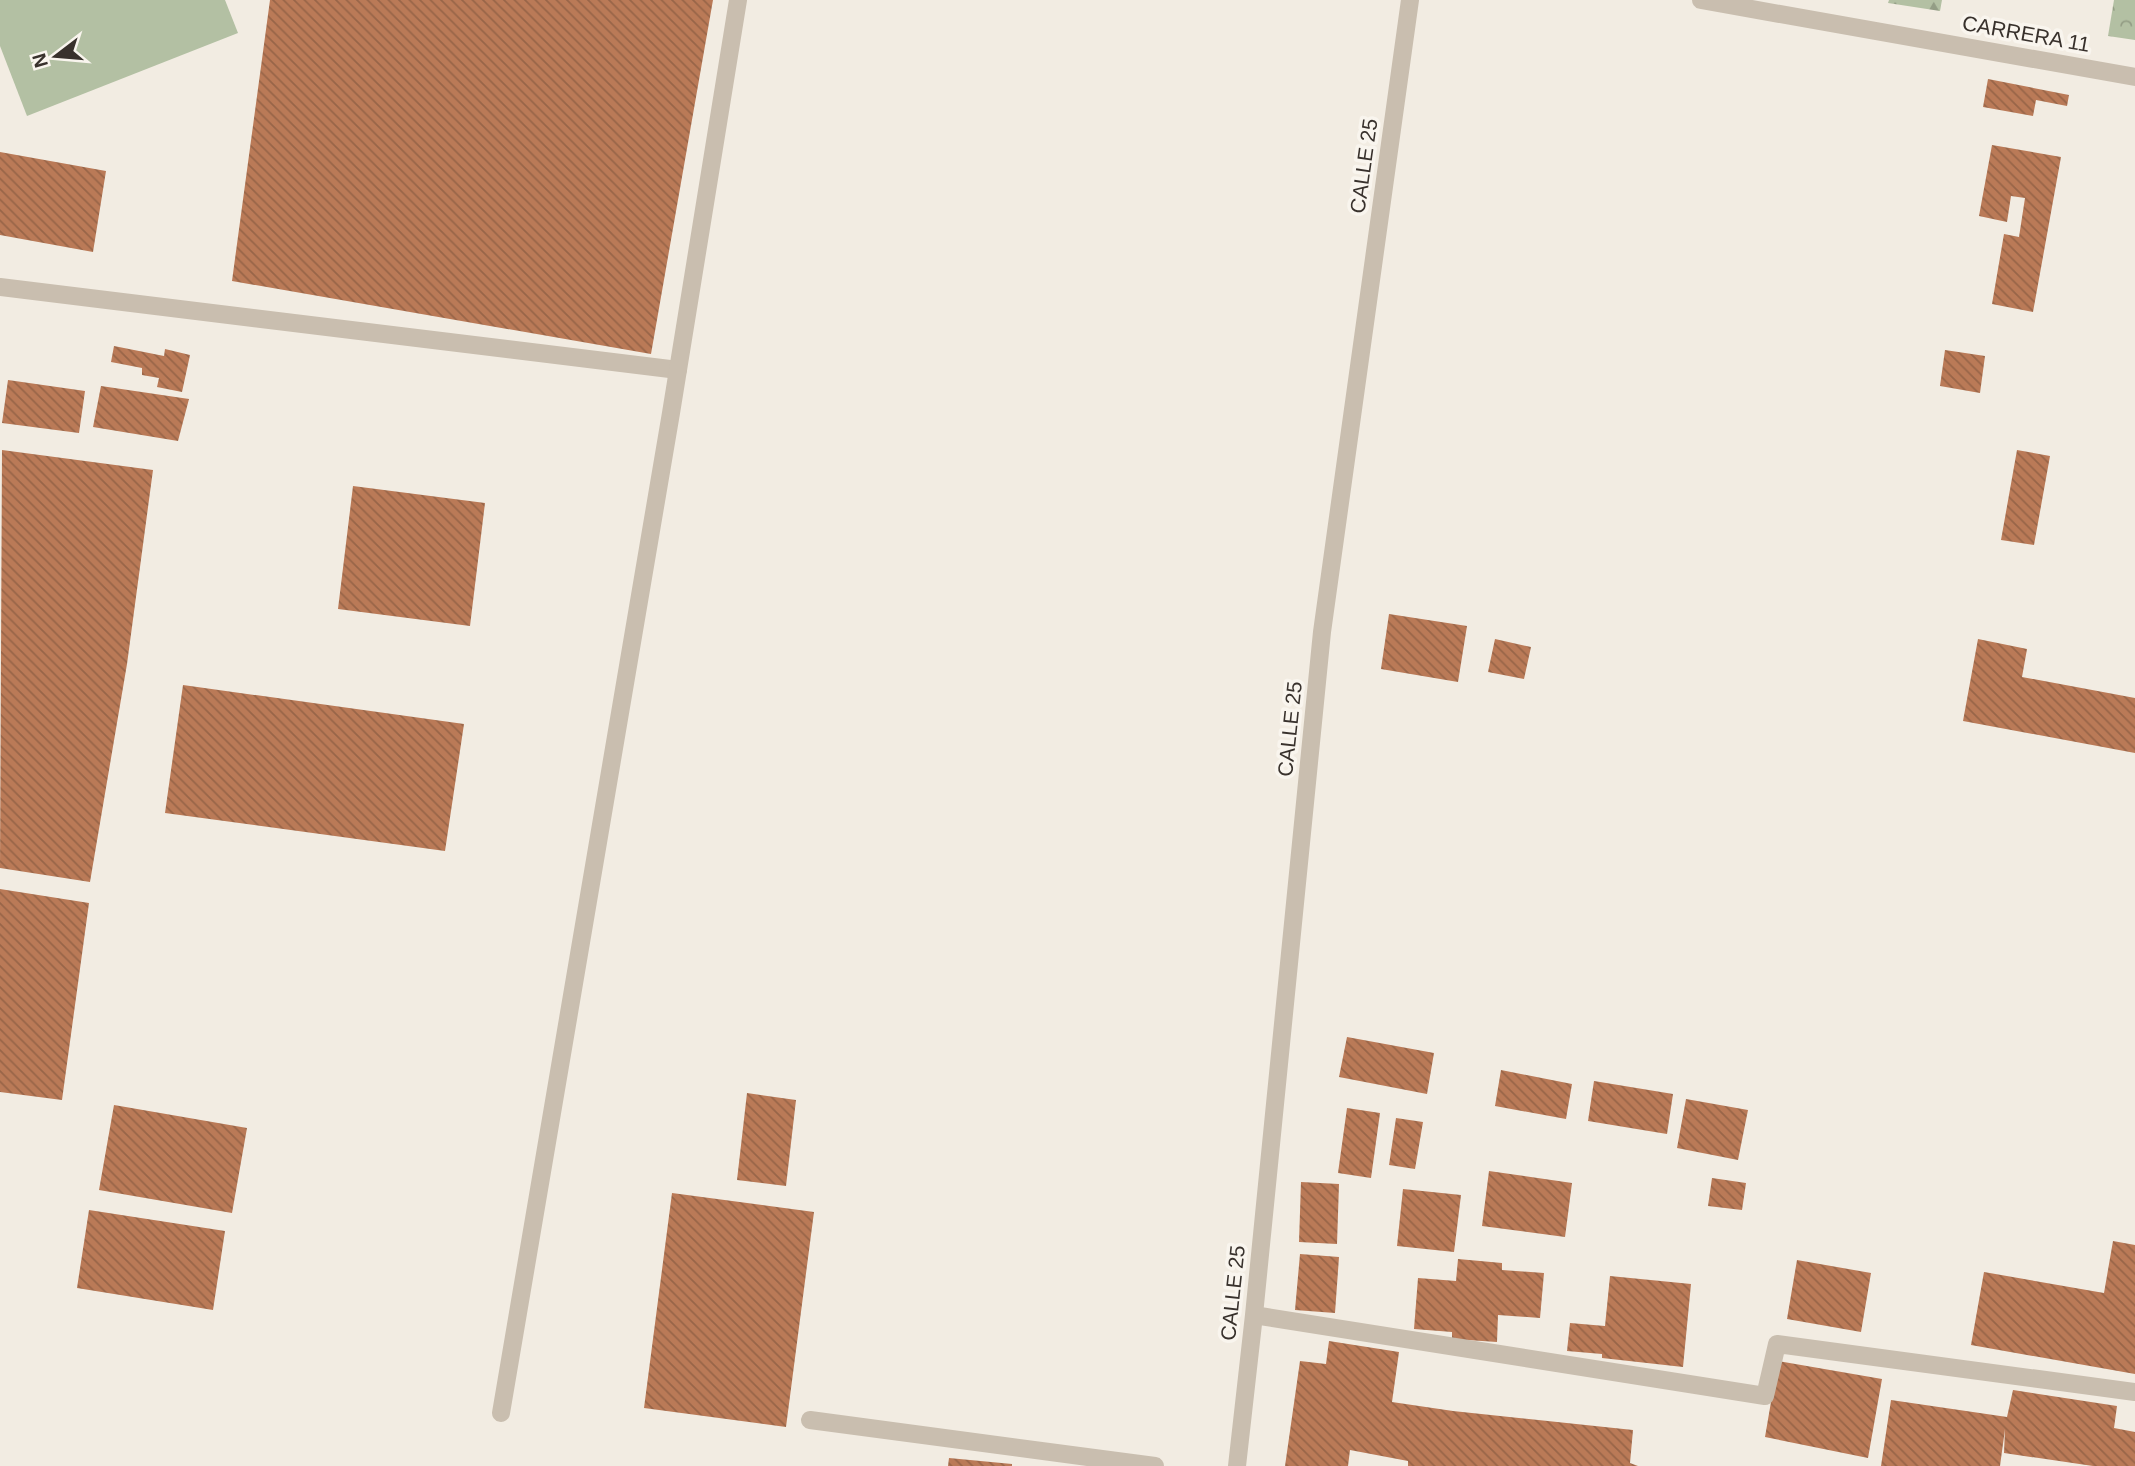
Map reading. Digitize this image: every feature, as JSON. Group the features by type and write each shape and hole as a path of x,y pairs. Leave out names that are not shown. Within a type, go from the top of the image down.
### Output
{"street":[{"path":"501,1412 738,0"},
{"name":"CALLE 25","path":"1237,1466 1322,632 1410,0"},
{"name":"CARRERA 11","path":"1701,0 2135,77"},
{"path":"0,287 678,370"},
{"path":"1254,1315 1765,1396 1777,1345 2135,1392"},
{"path":"810,1420 1155,1466"}],"green space":[{"path":"0,0 225,0 238,33 27,116 0,46"},
{"path":"1889,0 1942,0 1940,11 1888,3"},
{"path":"2114,0 2135,0 2135,40 2108,36"}],"building":[{"path":"270,0 713,0 651,354 232,281"},
{"path":"1988,79 2069,95 2067,106 2036,100 2033,116 1983,107"},
{"path":"1992,145 2061,157 2033,312 1992,304 2004,234 2019,237 2025,198 2011,196 2007,222 1979,216"},
{"path":"0,152 106,171 93,252 0,235"},
{"path":"114,346 164,356 165,349 190,355 182,392 157,387 159,378 142,375 142,368 111,362"},
{"path":"1945,350 1985,356 1980,393 1940,386"},
{"path":"8,380 85,391 79,433 2,423"},
{"path":"101,386 189,399 178,441 93,427"},
{"path":"2,450 153,470 127,664 90,882 0,868"},
{"path":"2017,450 2050,456 2034,545 2001,540"},
{"path":"353,486 485,503 470,626 338,609"},
{"path":"1389,614 1467,626 1458,682 1381,669"},
{"path":"1495,639 1531,647 1524,679 1488,672"},
{"path":"1978,639 2027,649 2022,677 2135,698 2135,753 1963,721"},
{"path":"183,685 464,724 445,851 165,813"},
{"path":"0,889 89,903 62,1100 0,1092"},
{"path":"1347,1037 1434,1053 1427,1094 1339,1077"},
{"path":"1501,1070 1572,1084 1566,1119 1495,1106"},
{"path":"1594,1081 1673,1094 1667,1134 1588,1121"},
{"path":"747,1093 796,1100 786,1186 737,1180"},
{"path":"1686,1099 1748,1110 1738,1160 1677,1148"},
{"path":"114,1105 247,1128 232,1213 99,1190"},
{"path":"1347,1108 1380,1113 1371,1178 1338,1173"},
{"path":"1396,1118 1423,1122 1415,1169 1389,1165"},
{"path":"1489,1171 1572,1183 1565,1237 1482,1226"},
{"path":"1712,1178 1746,1183 1742,1210 1708,1206"},
{"path":"1301,1182 1339,1184 1337,1244 1299,1242"},
{"path":"1403,1189 1461,1195 1454,1252 1397,1246"},
{"path":"672,1193 814,1212 786,1427 644,1408"},
{"path":"89,1210 225,1231 213,1310 77,1288"},
{"path":"2113,1241 2135,1245 2135,1374 1971,1345 1984,1272 2104,1293"},
{"path":"1300,1254 1339,1257 1335,1313 1295,1310"},
{"path":"1458,1259 1502,1263 1502,1270 1544,1273 1540,1318 1498,1315 1497,1342 1452,1339 1452,1332 1414,1329 1418,1278 1456,1281"},
{"path":"1797,1260 1871,1273 1861,1332 1787,1319"},
{"path":"1610,1276 1691,1284 1683,1367 1602,1358 1602,1354 1567,1351 1570,1323 1605,1326"},
{"path":"1329,1341 1399,1352 1392,1402 1633,1430 1630,1463 1638,1466 1408,1466 1408,1461 1350,1450 1348,1466 1285,1466 1300,1361 1326,1364"},
{"path":"1778,1361 1882,1379 1868,1458 1765,1437"},
{"path":"2013,1390 2117,1406 2114,1428 2135,1432 2135,1466 2093,1466 2004,1453 2005,1429 2000,1466 1881,1466 1891,1400 2007,1417"},
{"path":"949,1458 1012,1464 1012,1466 948,1466"}]}
